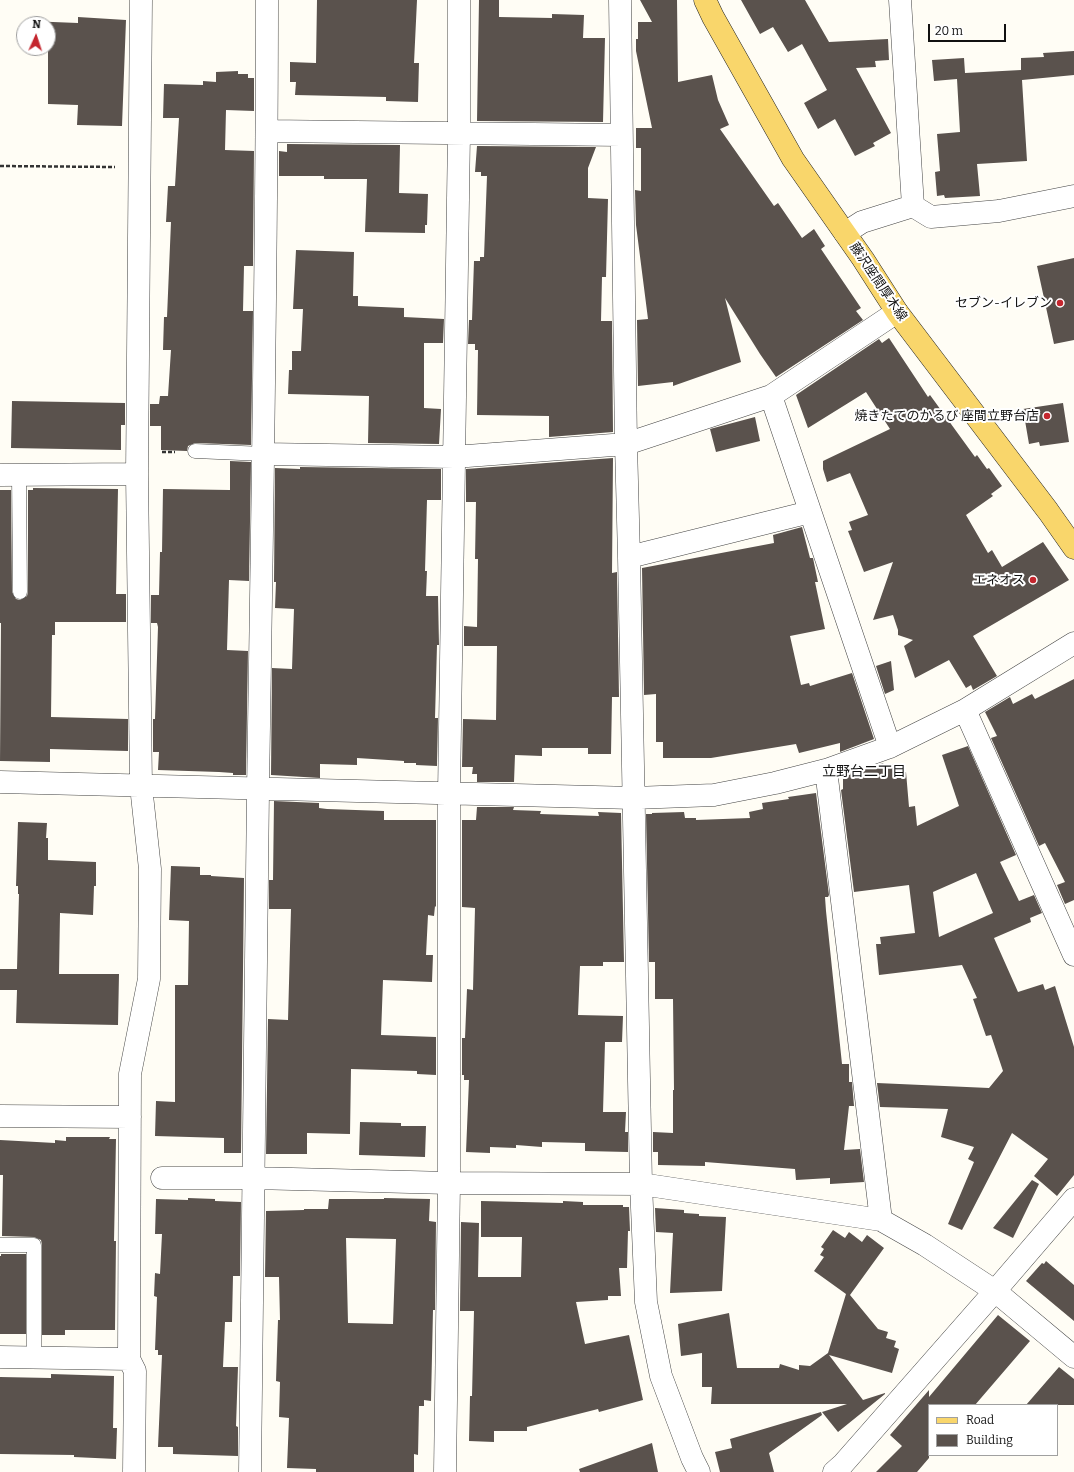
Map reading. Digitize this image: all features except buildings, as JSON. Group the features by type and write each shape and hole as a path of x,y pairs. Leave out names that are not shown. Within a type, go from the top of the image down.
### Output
{"main road":[{"name":"藤沢座間厚木線","path":"705,0 713,17 793,159 845,233 897,312 1048,511 1074,548"}],"street":[{"path":"134,1472 135,1371 129,1359 130,1074 149,979 150,869 142,786 137,474 141,0"},
{"path":"250,1472 258,789 264,454 267,0"},
{"path":"446,1472 449,1183 449,793 459,133 459,0"},
{"path":"620,0 626,444 641,1184 646,1302 661,1376 692,1458 699,1472"},
{"path":"900,0 913,206"},
{"path":"267,131 621,135"},
{"path":"845,233 862,222 913,206 931,217 999,211 1074,196"},
{"path":"264,454 454,457 626,444 771,396 897,312"},
{"path":"771,396 890,747"},
{"path":"10,475 137,474"},
{"path":"629,557 810,512"},
{"path":"0,782 634,798 714,795 775,783 826,770 890,747 965,710 1074,643"},
{"path":"965,710 1074,955"},
{"path":"826,770 881,1220"},
{"path":"0,1116 130,1116"},
{"path":"162,1178 253,1178 449,1183 641,1184 881,1220 925,1245 995,1291 1074,1357"},
{"path":"834,1472 843,1464 1074,1199"},
{"path":"0,1357 129,1359"}],"lane":[{"path":"195,451 264,454"},
{"path":"10,475 20,592"},
{"path":"0,1245 34,1245 34,1358"}],"path":[{"path":"0,166 101,167"},
{"path":"137,452 195,451"}],"place":[{"name":"セブン-イレブン","path":"1060,303"},
{"name":"焼きたてのかるび 座間立野台店","path":"1047,416"},
{"name":"エネオス","path":"1033,580"}],"district":[{"name":"立野台二丁目","path":"864,772"}]}
